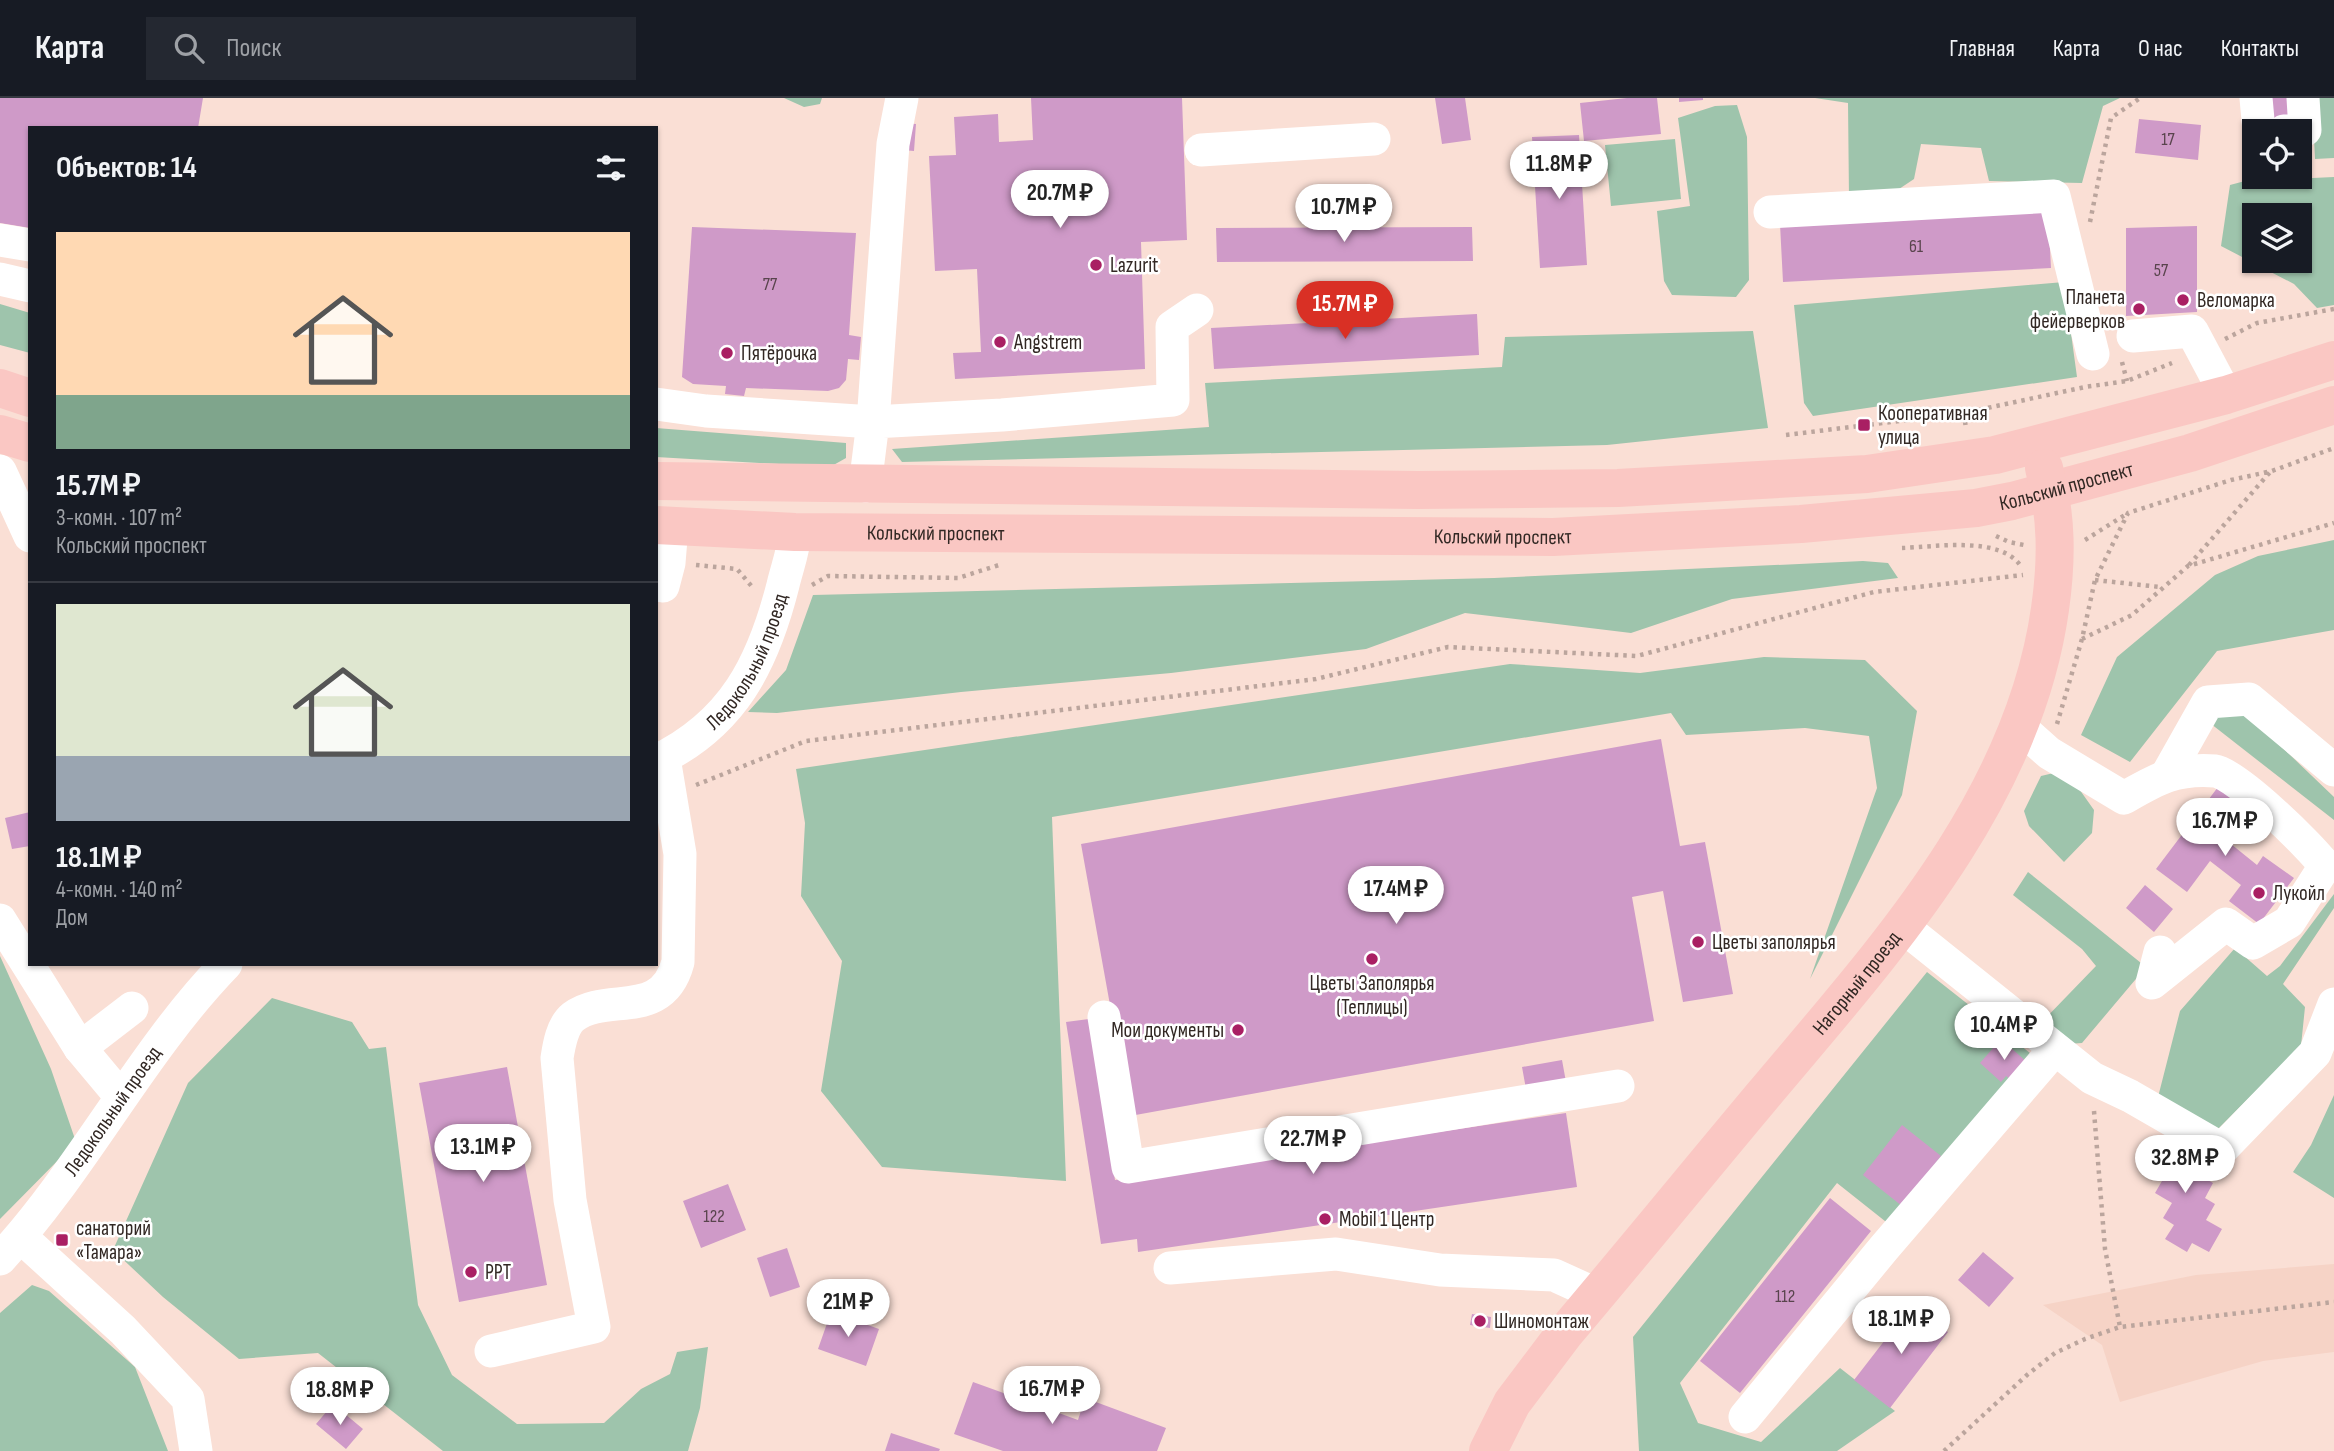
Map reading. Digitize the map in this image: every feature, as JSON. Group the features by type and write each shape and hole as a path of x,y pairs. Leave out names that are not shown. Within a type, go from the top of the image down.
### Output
{"main road":[{"path":"658,481 865,486 1618,488 1867,474 1969,461 2226,395 2334,360"},
{"path":"0,388 28,397"},
{"name":"Кольский проспект","path":"664,526 795,532 1553,537 1801,524 1976,508 2051,492 2190,453 2334,405"},
{"path":"0,434 28,442"},
{"name":"Нагорный проезд","path":"1488,1451 1512,1403 1598,1294 1902,926 1982,807 2021,727 2044,652 2056,571 2057,543 2051,492 2038,444"},
{"path":"795,532 797,484"}],"street":[{"path":"865,486 873,422 893,144 902,98"},
{"path":"2256,98 2258,119"},
{"path":"2303,98 2304,119"},
{"path":"1201,150 1374,139"},
{"path":"1770,212 2054,196 2115,348 2192,331 2226,395"},
{"path":"0,240 28,245"},
{"path":"0,279 28,286"},
{"path":"658,404 706,411 873,422 1002,415 1173,400 1172,327 1197,310"},
{"path":"663,574 664,526"},
{"name":"Ледокольный проезд","path":"660,760 697,736 735,701 741,691 764,650 795,532"},
{"path":"2168,774 2208,702 2249,699 2334,770"},
{"path":"2021,727 2049,753 2124,798 2168,774 2218,771 2281,818 2315,850 2325,866 2289,922 2253,943 2226,924 2152,983 2160,952"},
{"path":"491,1351 594,1327 570,1200 556,1058 559,1043 571,1018 651,997 666,989 674,977 678,962 680,854 672,794 660,760"},
{"path":"0,920 28,965"},
{"path":"1902,926 2092,1078 2130,1096 2222,1149 2315,1053 2334,1004"},
{"path":"29,966 80,1048 121,1097"},
{"name":"Ледокольный проезд","path":"10,1248 121,1097 224,966"},
{"path":"80,1048 132,1008"},
{"path":"1104,1017 1128,1167 1618,1086"},
{"path":"1745,1417 1884,1248 2055,1049"},
{"path":"10,1248 123,1330 188,1399 196,1451"},
{"path":"1170,1268 1336,1254 1440,1270 1555,1275 1598,1294"}],"path":[{"path":"2089,227 2111,118 2140,98"},
{"path":"1786,435 1964,413 2085,387 2127,381 2202,350 2257,323 2334,309"},
{"path":"2115,348 2127,381"},
{"path":"2049,753 2082,639 2095,580 2128,513 2231,480 2272,471 2334,448"},
{"path":"2082,639 2132,615 2188,566 2272,471"},
{"path":"2188,566 2334,523"},
{"path":"672,794 806,741 1316,679 1448,648 1637,656 1874,592 2056,571"},
{"path":"2095,580 2161,587"},
{"path":"2092,1078 2105,1249 2120,1327"},
{"path":"1944,1451 2026,1374 2055,1353 2120,1327 2334,1302"}],"shaded area":[{"path":"2334,1264 2334,1352 2263,1361 2120,1402 2102,1345 2043,1305 2196,1275"}],"green space":[{"path":"784,98 822,98 820,104 804,107"},
{"path":"1815,98 2120,98 2103,106 2082,183 1989,181 1981,148 1921,144 1914,179 1893,193 1849,198 1848,103"},
{"path":"2312,98 2334,98 2334,158 2315,159"},
{"path":"1737,105 1747,137 1749,280 1736,297 1672,295 1664,281 1657,211 1690,206 1678,118 1715,106"},
{"path":"1675,139 1681,199 1611,206 1605,145"},
{"path":"2334,177 2334,305 2317,308 2294,284 2273,273 2312,273 2312,203 2242,203 2242,257 2221,246 2230,185 2242,182 2242,189 2312,189 2312,178"},
{"path":"2064,282 2077,377 1813,416 1804,403 1794,305"},
{"path":"0,304 28,312 28,352 0,345"},
{"path":"1753,331 1768,428 1607,445 902,462 892,449 1209,427 1205,383 1502,367 1505,337"},
{"path":"658,428 846,443 846,458 830,467 658,457"},
{"path":"2334,540 2334,630 2217,651 2130,762 2081,735 2117,657 2215,575 2258,556"},
{"path":"1863,561 1888,563 1898,578 1732,599 1631,633 1465,613 1366,649 1171,673 961,692 777,713 748,712 786,670 813,595 1494,578"},
{"path":"1764,657 1865,660 1917,711 1902,795 1810,979 1877,788 1869,736 1805,728 1686,735 1671,713 1052,817 1066,1181 882,1167 821,1091 842,961 801,896 805,823 796,769 1510,664 1640,673"},
{"path":"2242,709 2334,797 2334,820 2206,720"},
{"path":"2058,772 2077,786 2094,810 2092,833 2064,862 2029,826 2024,811 2041,776"},
{"path":"2028,872 2146,967 2082,1043 2068,1044 2039,1025 2096,966 2082,949 2013,895"},
{"path":"2334,894 2334,908 2283,984 2305,1007 2301,1046 2215,1132 2157,1101 2180,1011 2235,948 2267,976 2280,966"},
{"path":"0,956 51,1069 76,1142 0,1219"},
{"path":"1927,972 2030,1053 1900,1233 1837,1183 1680,1383 1698,1423 1761,1442 1840,1368 1895,1411 1837,1451 1639,1451 1633,1337"},
{"path":"272,998 352,1022 369,1049 386,1047 418,1305 452,1375 517,1424 604,1423 641,1389 670,1374 677,1352 708,1347 700,1408 688,1451 443,1451 318,1353 239,1359 163,1297 113,1250 188,1083"},
{"path":"2334,1095 2334,1198 2293,1172 2311,1145"},
{"path":"32,1285 49,1291 135,1367 168,1451 0,1451 0,1313"}],"building":[{"path":"0,98 203,98 198,126 28,126 28,228 0,223"},
{"path":"1031,98 1182,98 1187,240 1141,242 1145,369 955,379 953,353 981,352 977,269 935,271 929,156 956,155 954,117 998,114 999,142 1033,140"},
{"path":"1435,98 1465,98 1471,140 1442,144"},
{"path":"1657,98 1661,134 1584,141 1580,103"},
{"path":"1679,98 1703,98 1703,100 1679,102"},
{"path":"2268,98 2296,98 2297,116 2270,119"},
{"path":"2139,119 2201,125 2198,160 2135,153"},
{"path":"904,123 916,124 914,151 902,150"},
{"path":"1579,135 1587,265 1540,268 1532,137"},
{"path":"2048,210 2051,268 1783,282 1780,224"},
{"path":"2197,226 2197,312 2126,316 2126,228"},
{"path":"692,227 856,233 849,335 861,337 859,360 848,359 846,380 839,388 828,391 746,388 744,396 725,394 726,386 693,384 682,377"},
{"path":"1472,227 1473,261 1217,262 1216,228"},
{"path":"1477,314 1479,355 1214,369 1211,328"},
{"name":"Цветы Заполярья (Теплицы)","path":"1661,739 1680,846 1705,842 1733,994 1683,1002 1663,891 1632,897 1654,1021 1130,1116 1081,844"},
{"path":"2218,787 2249,810 2226,840 2257,865 2263,856 2294,878 2259,924 2229,901 2241,885 2210,861 2187,892 2156,869"},
{"path":"28,812 28,846 12,849 5,818"},
{"path":"2145,885 2173,909 2154,932 2126,908"},
{"path":"1089,1019 1115,1180 1566,1113 1577,1187 1138,1252 1137,1239 1101,1244 1066,1022"},
{"path":"2001,1039 2028,1063 2012,1081 2006,1076 2001,1082 1980,1063"},
{"path":"1562,1060 1566,1082 1526,1089 1522,1067"},
{"path":"507,1067 547,1285 459,1302 419,1083"},
{"path":"1902,1125 1941,1156 1902,1206 1863,1175"},
{"path":"2173,1132 2203,1149 2190,1170 2213,1183 2205,1198 2215,1204 2206,1220 2222,1229 2209,1252 2192,1243 2187,1252 2165,1239 2174,1225 2163,1218 2172,1203 2155,1193 2162,1181 2149,1173"},
{"path":"728,1184 746,1230 701,1248 683,1201"},
{"path":"1830,1198 1871,1231 1740,1393 1700,1361"},
{"path":"787,1248 800,1287 770,1297 757,1258"},
{"path":"1983,1252 2014,1278 1989,1307 1958,1280"},
{"path":"1912,1305 1948,1332 1890,1408 1854,1380"},
{"path":"831,1312 879,1329 866,1366 818,1349"},
{"name":"Шиномонтаж","path":"1472,1314 1491,1317 1490,1328 1470,1325"},
{"path":"973,1382 1078,1420 1085,1398 1166,1428 1157,1451 1003,1451 954,1434"},
{"path":"333,1404 363,1429 346,1449 316,1424"},
{"path":"891,1433 940,1449 885,1451"}],"place":[{"name":"Lazurit","path":"1096,265"},
{"name":"Веломарка","path":"2183,300"},
{"name":"Планета фейерверков","path":"2139,309"},
{"name":"Angstrem","path":"1000,342"},
{"name":"Пятёрочка","path":"727,353"},
{"name":"Кооперативная улица","path":"1864,425"},
{"name":"Лукойл","path":"2259,893"},
{"name":"Цветы заполярья","path":"1698,942"},
{"name":"Цветы Заполярья (Теплицы)","path":"1372,959"},
{"name":"Мои документы","path":"1238,1030"},
{"name":"Mobil 1 Центр","path":"1325,1219"},
{"name":"санаторий «Тамара»","path":"62,1240"},
{"name":"РРТ","path":"471,1272"},
{"name":"Шиномонтаж","path":"1480,1321"}]}
